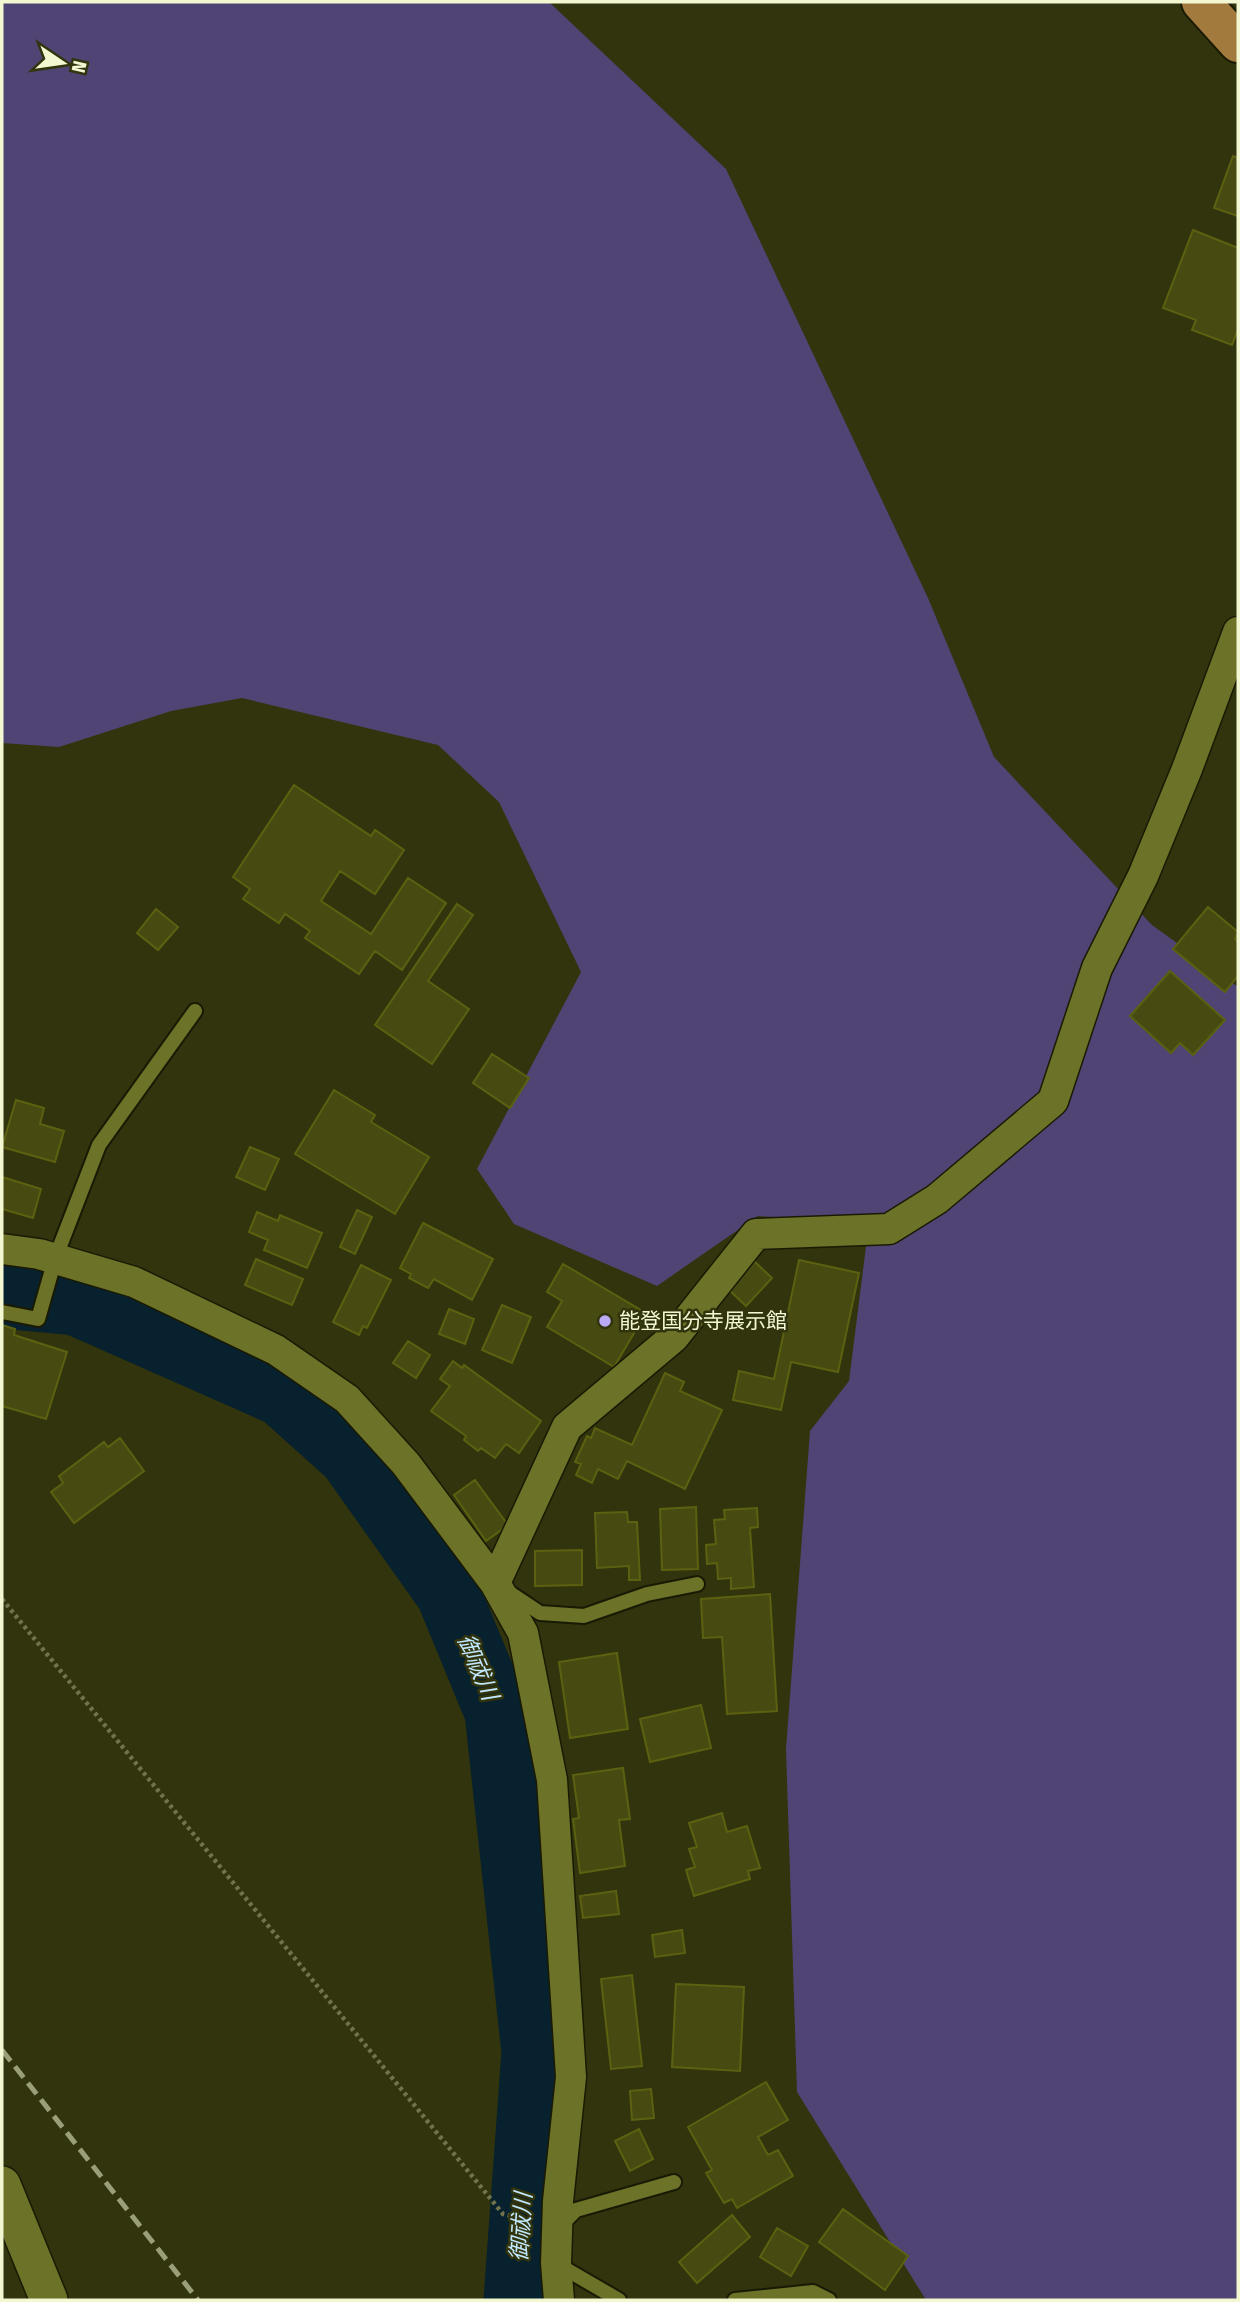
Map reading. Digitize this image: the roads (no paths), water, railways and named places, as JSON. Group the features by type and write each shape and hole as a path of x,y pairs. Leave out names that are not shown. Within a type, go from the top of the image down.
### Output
{"main road":[{"path":"1201,2 1238,43"}],"street":[{"path":"495,1583 567,1427 674,1337 756,1234 889,1229 937,1199 1053,1101 1097,968 1158,841 1238,632"},
{"path":"2,1249 55,1259 134,1282 276,1350 347,1399 406,1464 495,1583 523,1633 552,1780 571,2077 558,2201 556,2263 559,2300"},
{"path":"2,2185 49,2300"}],"lane":[{"path":"2,1312 38,1319 55,1259 99,1145 195,1012"},
{"path":"495,1583 540,1613 584,1616 647,1594 697,1584"},
{"path":"559,2227 576,2210 674,2182"},
{"path":"556,2263 620,2300"},
{"path":"735,2300 813,2291 829,2300"}],"waterway":[{"name":"御祓川","path":"2,1296 76,1303 282,1394 350,1455 448,1593 497,1712 534,2052 516,2300"}],"railway":[{"path":"2,2050 198,2300"}],"place":[{"name":"能登国分寺展示館","path":"605,1321"}]}
